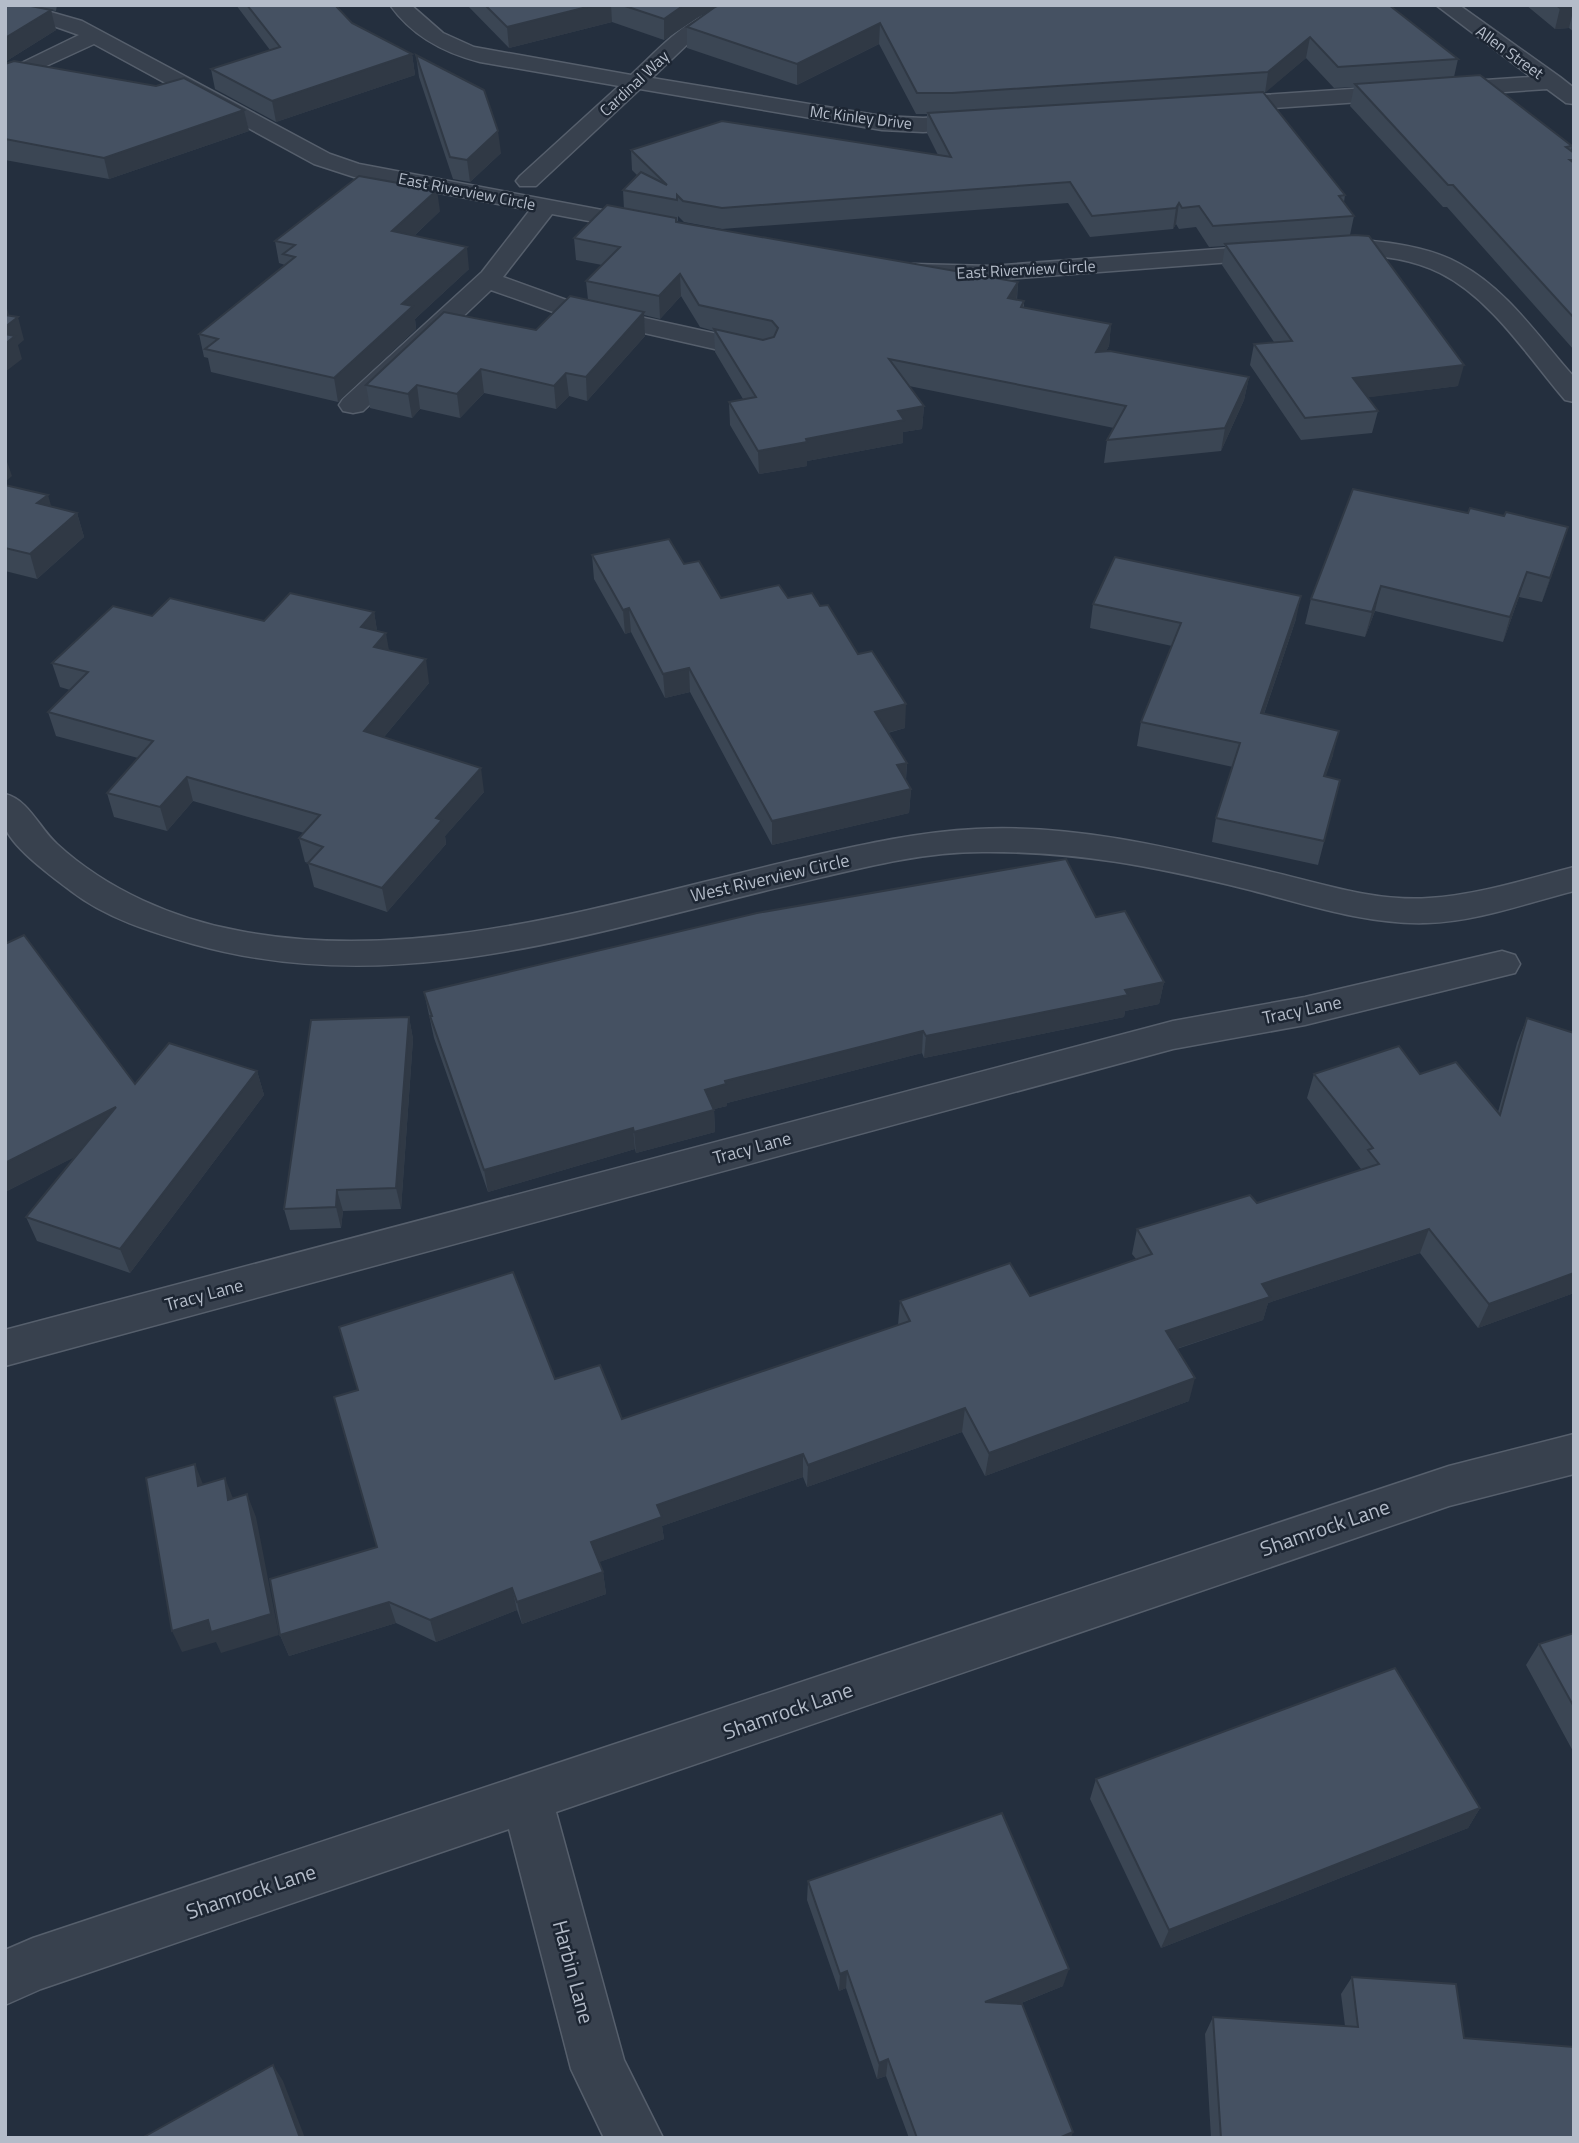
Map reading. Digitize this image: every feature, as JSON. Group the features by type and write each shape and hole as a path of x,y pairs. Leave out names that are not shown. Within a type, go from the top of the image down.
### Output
{"street":[{"name":"Mc Kinley Drive","path":"400,5 429,36 453,48 480,56 882,123 923,125 1007,120"},
{"name":"Cardinal Way","path":"528,181 687,34 706,21 752,5"},
{"name":"Allen Street","path":"1446,5 1574,98"},
{"name":"East Riverview Circle","path":"5,12 47,17 75,25 322,159 354,170 667,228"},
{"path":"5,79 94,36"},
{"path":"1203,106 1552,82"},
{"path":"353,405 487,281 546,206"},
{"name":"East Riverview Circle","path":"892,268 929,272 991,273 1351,246 1388,249 1451,268 1475,283 1574,394"},
{"path":"487,281 565,308 763,352"},
{"name":"West Riverview Circle","path":"5,805 43,852 108,898 162,922 239,944 319,954 410,953 500,941 897,849 976,840 1057,841 1144,853 1368,907 1427,911 1475,904 1574,879"},
{"name":"Tracy Lane","path":"5,1348 1173,1035 1305,1011 1502,964"},
{"name":"Shamrock Lane","path":"5,1978 33,1965 1449,1486 1574,1454"},
{"name":"Harbin Lane","path":"527,1800 599,2069 635,2138"}],"building":[{"path":"5,5 26,5 51,10 5,38"},
{"path":"247,5 335,5 352,23 412,54 272,101 211,69 280,47"},
{"path":"485,5 595,5 507,27"},
{"path":"622,5 684,5 664,19"},
{"path":"719,5 1389,5 1458,59 1338,67 1310,37 1268,72 917,93 880,23 797,64 687,27"},
{"path":"1556,5 1574,5 1574,7 1560,8"},
{"path":"416,55 484,90 498,131 467,160 450,157"},
{"path":"14,61 156,86 184,78 244,110 104,158 5,139 5,64"},
{"path":"1480,75 1572,146 1566,147 1574,153 1574,160 1570,160 1574,163 1574,318 1453,185 1448,185 1355,84"},
{"path":"1263,92 1345,195 1339,196 1354,216 1213,226 1199,206 1182,208 1179,203 1176,208 1092,216 1070,182 722,208 683,201 677,195 677,200 623,190 641,172 667,185 631,150 722,121 951,157 928,113"},
{"path":"359,176 437,190 392,231 467,247 402,304 413,306 334,378 205,349 218,339 199,334 295,257 283,254 295,245 275,241"},
{"path":"607,205 676,218 676,222 1018,282 1008,298 1024,301 1021,307 1111,324 1096,352 1110,351 1249,377 1225,428 1107,440 1126,406 889,359 924,406 898,411 904,420 758,451 729,402 756,397 714,329 763,340 774,337 778,328 772,321 699,305 680,274 659,296 586,281 620,247 574,238"},
{"path":"1369,236 1464,365 1353,378 1378,411 1305,418 1254,344 1292,341 1225,244"},
{"path":"570,296 644,312 586,377 566,373 554,386 481,369 457,394 417,385 408,394 366,385 444,312 536,330"},
{"path":"5,315 18,317 5,327"},
{"path":"5,334 15,336 5,344"},
{"path":"5,485 48,495 37,503 77,513 30,554 5,548"},
{"path":"1353,489 1468,513 1470,508 1504,516 1506,512 1568,527 1550,578 1527,572 1510,617 1381,586 1372,612 1311,599"},
{"path":"669,539 684,564 699,561 721,598 779,585 788,598 812,593 820,606 828,605 858,654 872,651 906,704 875,712 907,763 897,765 911,789 772,821 689,668 663,674 629,608 623,610 592,555"},
{"path":"1115,557 1301,596 1261,713 1339,731 1324,776 1340,780 1324,841 1216,818 1240,743 1141,722 1181,623 1093,604"},
{"path":"290,593 374,612 361,627 386,633 374,647 426,659 364,731 481,768 436,818 442,820 382,888 308,863 323,847 299,838 320,815 187,777 160,807 107,793 153,741 48,712 88,672 52,663 113,606 152,616 170,598 264,621"},
{"path":"1066,859 1096,917 1125,911 1164,982 1125,990 1128,995 926,1036 923,1031 725,1081 726,1084 705,1090 714,1110 634,1132 633,1128 484,1170 424,992 757,913"},
{"path":"24,935 135,1084 169,1043 257,1071 120,1249 26,1217 116,1107 5,1163 5,944"},
{"path":"409,1017 396,1188 337,1190 336,1207 284,1209 311,1020"},
{"path":"1527,1018 1574,1033 1574,1273 1489,1304 1429,1229 1262,1284 1270,1297 1166,1331 1195,1378 989,1453 965,1408 808,1465 803,1454 657,1505 662,1517 591,1542 603,1572 517,1602 512,1588 430,1620 389,1602 280,1635 270,1579 377,1547 334,1397 358,1390 339,1327 513,1272 555,1379 600,1365 622,1419 910,1321 900,1301 1010,1263 1030,1296 1152,1254 1137,1229 1250,1195 1257,1203 1379,1164 1368,1150 1373,1148 1314,1074 1399,1046 1420,1074 1456,1062 1500,1115"},
{"path":"195,1464 198,1486 225,1478 228,1500 247,1494 271,1614 211,1632 208,1620 172,1631 146,1478"},
{"path":"1574,1633 1574,1707 1539,1644"},
{"path":"1395,1668 1480,1808 1169,1930 1096,1779"},
{"path":"1002,1813 1069,1969 985,2002 1022,2004 1073,2132 1059,2138 917,2138 888,2059 879,2063 847,1971 840,1974 808,1881"},
{"path":"1352,1977 1456,1984 1464,2038 1574,2047 1574,2138 1221,2138 1213,2017 1358,2027"},
{"path":"273,2065 300,2138 142,2138"}]}
